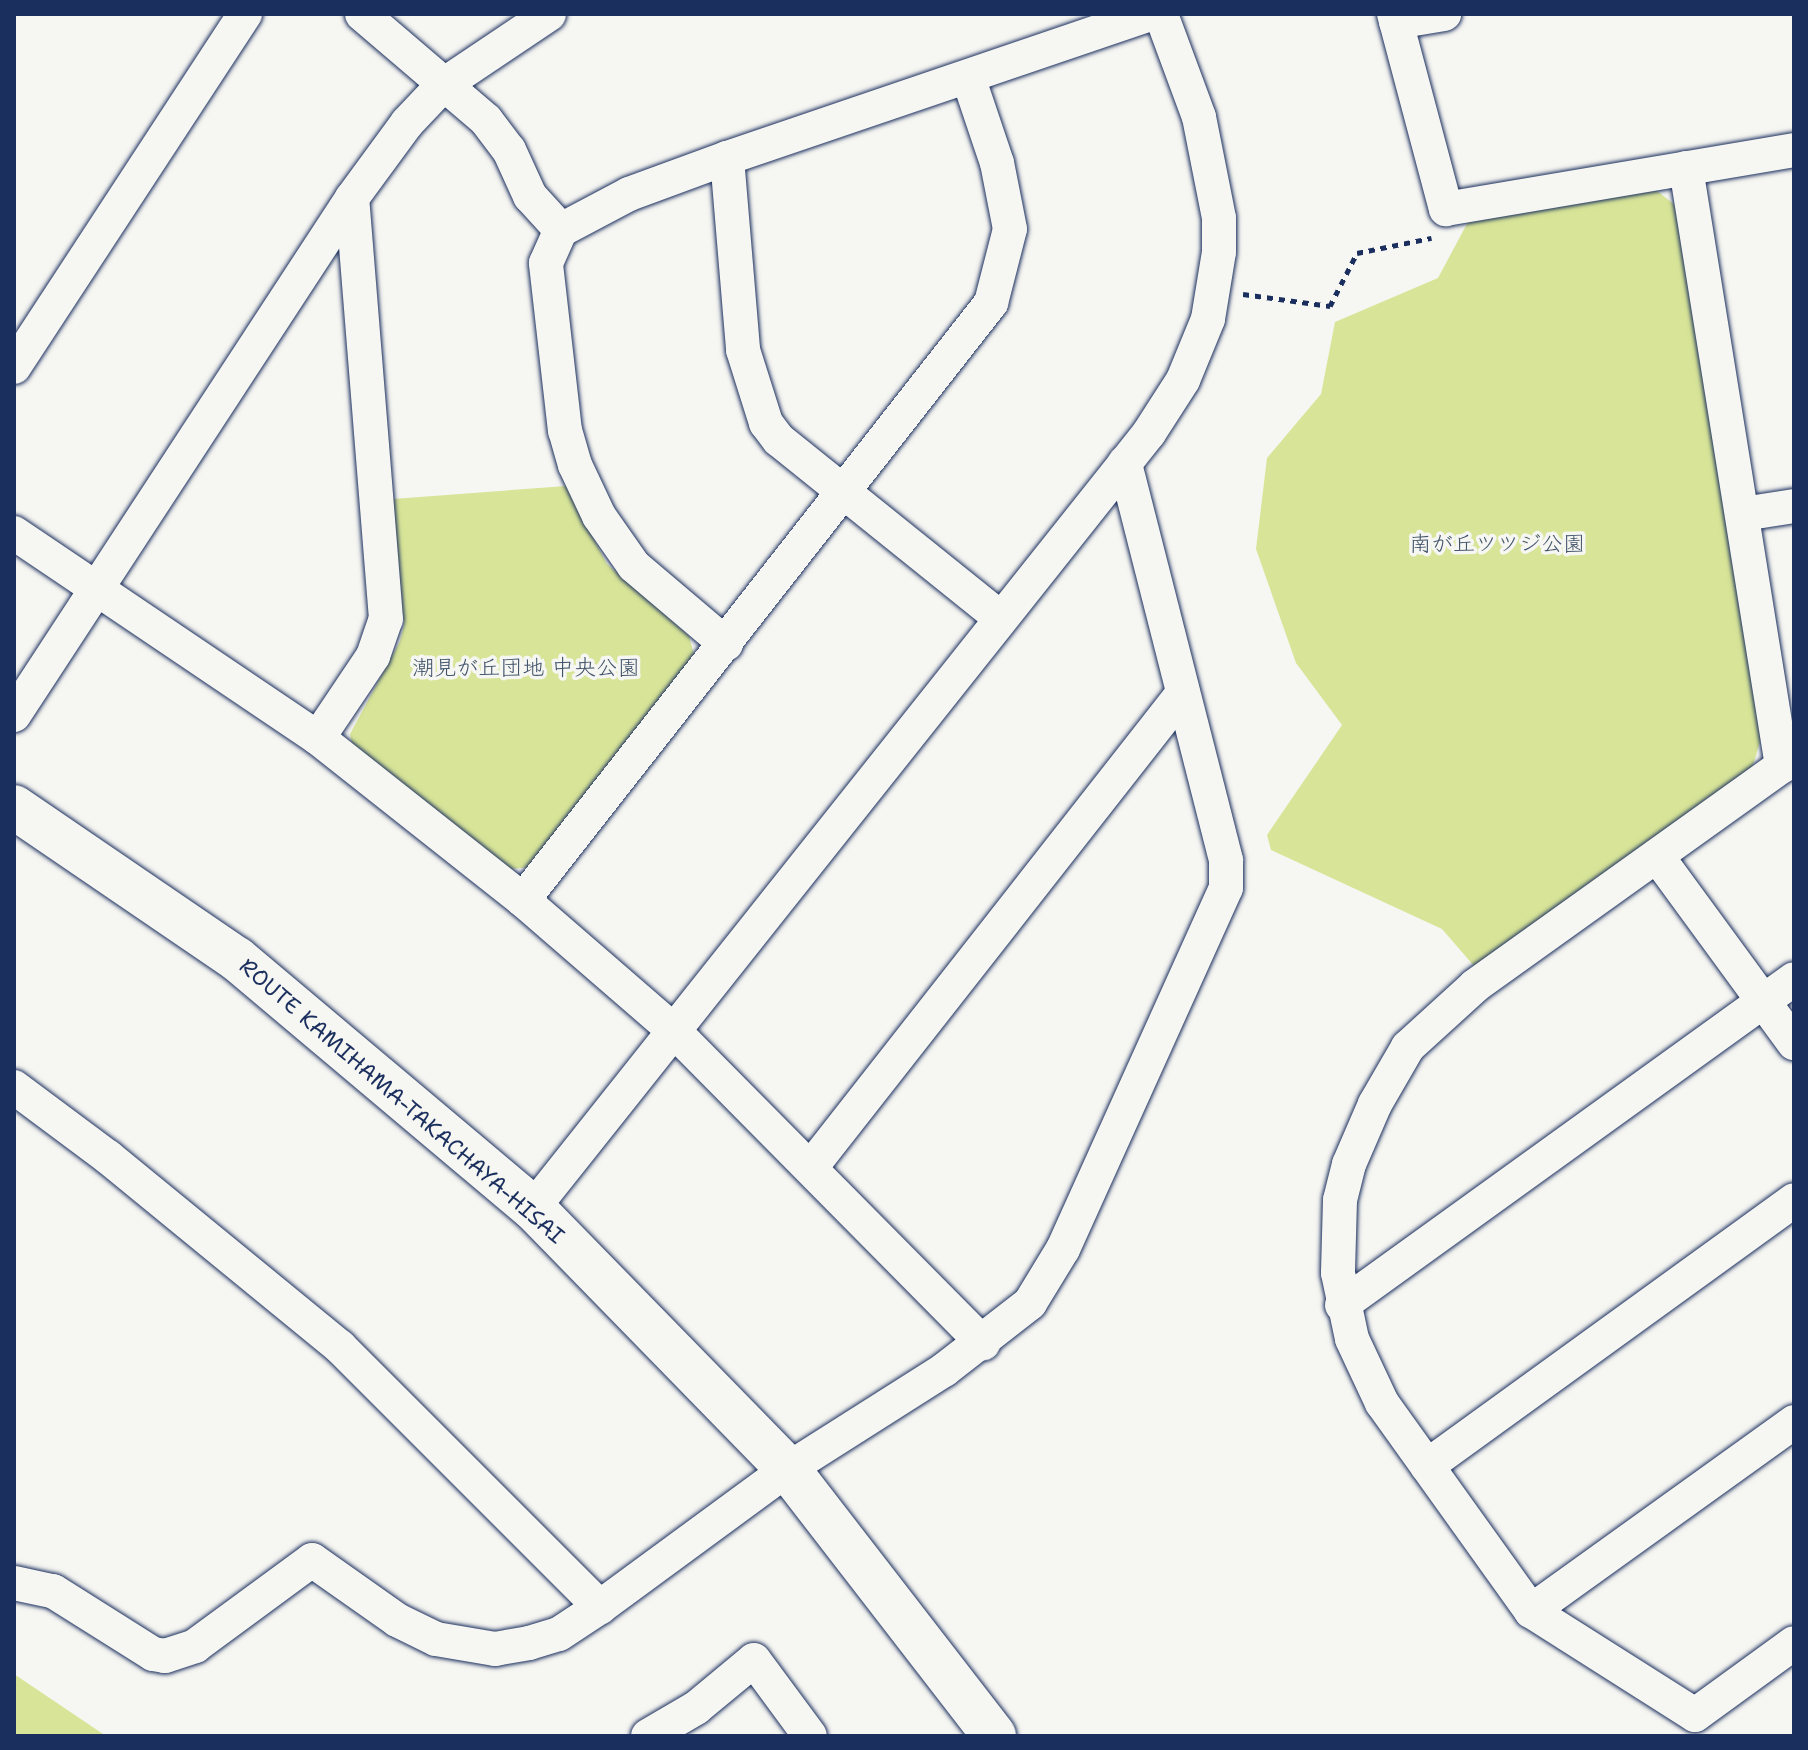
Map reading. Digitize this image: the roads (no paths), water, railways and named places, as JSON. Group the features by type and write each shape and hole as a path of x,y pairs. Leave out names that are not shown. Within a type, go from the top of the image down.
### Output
{"main road":[{"name":"ROUTE KAMIHAMA-TAKACHAYA-HISAI","path":"14,807 237,959 533,1208 788,1469 994,1736"}],"street":[{"path":"14,367 245,14"},
{"path":"362,14 442,86 486,120 509,150 530,196 561,230"},
{"path":"14,715 352,198 407,123 442,86 549,14"},
{"path":"726,644 634,566 599,516 575,465 565,431 546,263 561,230 629,194 727,158 1149,14"},
{"path":"533,1208 999,617 1125,463 1183,380 1208,319 1219,252 1214,185 1199,117 1161,14"},
{"path":"1444,14 1395,18 1446,209 1794,150"},
{"path":"523,900 976,324 1000,280 1010,229 1007,200 968,77"},
{"path":"727,158 743,350 757,401 779,440 999,617"},
{"path":"1686,168 1782,766 1475,986 1408,1047 1349,1164 1338,1239 1342,1305 1362,1366 1427,1466 1531,1611 1695,1715 1794,1643"},
{"path":"318,738 373,656 386,619 352,198"},
{"path":"14,1583 53,1591 153,1654 165,1656 195,1646 312,1560 415,1631 463,1647 529,1643 559,1634 600,1607 788,1469 983,1343 1030,1303 1048,1277 1140,1070 1224,902 1226,860 1125,463"},
{"path":"1743,514 1794,506"},
{"path":"14,533 318,738 523,900 673,1030 812,1166 983,1343"},
{"path":"812,1166 1183,693"},
{"path":"1657,856 1794,1043"},
{"path":"1342,1305 1794,979"},
{"path":"14,1087 170,1206 340,1347 600,1607"},
{"path":"1427,1466 1794,1200"},
{"path":"1531,1611 1794,1422"},
{"path":"648,1736 696,1708 754,1660 810,1736"}],"park label":[{"name":"南が丘ツツジ公園","path":"1497,544"},
{"name":"潮見が丘団地 中央公園","path":"526,668"}]}
